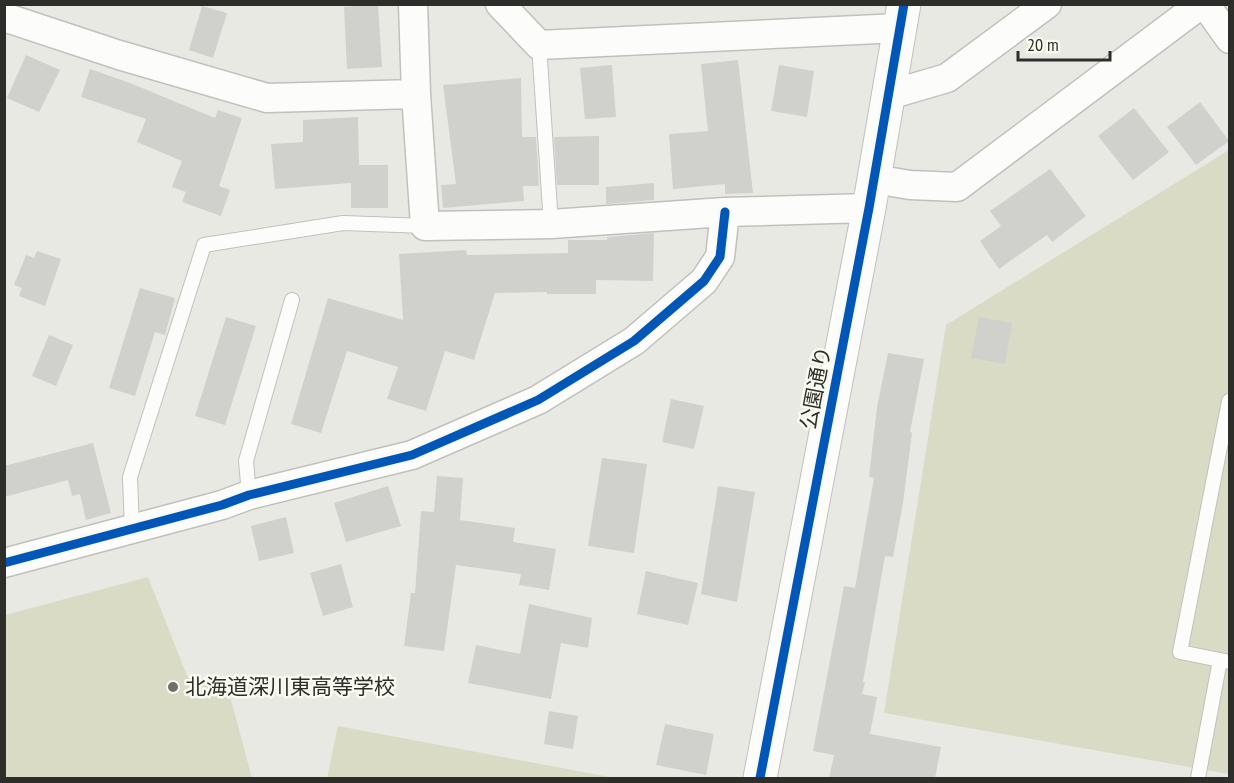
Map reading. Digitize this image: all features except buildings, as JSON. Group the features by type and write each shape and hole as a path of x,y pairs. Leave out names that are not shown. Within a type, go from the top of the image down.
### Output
{"street":[{"path":"413,4 416,94 425,226 551,224 725,212 871,194 910,185 957,187 1203,4 1230,39"},
{"path":"500,4 539,45 902,16"},
{"path":"888,95 947,78 1047,4"},
{"name":"公園通り","path":"760,778 871,194 902,16"},
{"path":"4,17 119,55 267,98 416,94"},
{"path":"4,563 222,505 249,495 412,455 538,400 634,341 704,281 720,257 725,212"}],"lane":[{"path":"539,45 551,224"},
{"path":"132,529 130,477 204,245 343,223 425,226"},
{"path":"249,495 246,461 292,300"},
{"path":"1198,778 1225,661 1180,652 1229,401"}],"green space":[{"path":"1229,150 1229,774 884,713 946,325"},
{"path":"148,577 188,678 225,677 252,778 5,778 5,615"},
{"path":"338,726 615,778 327,778"}],"cycle path":[{"path":"760,778 869,208 904,4"},
{"path":"4,563 222,505 249,495 412,455 538,400 634,341 704,281 720,257 725,212"}],"place":[{"name":"北海道深川東高等学校","path":"173,687"}]}
